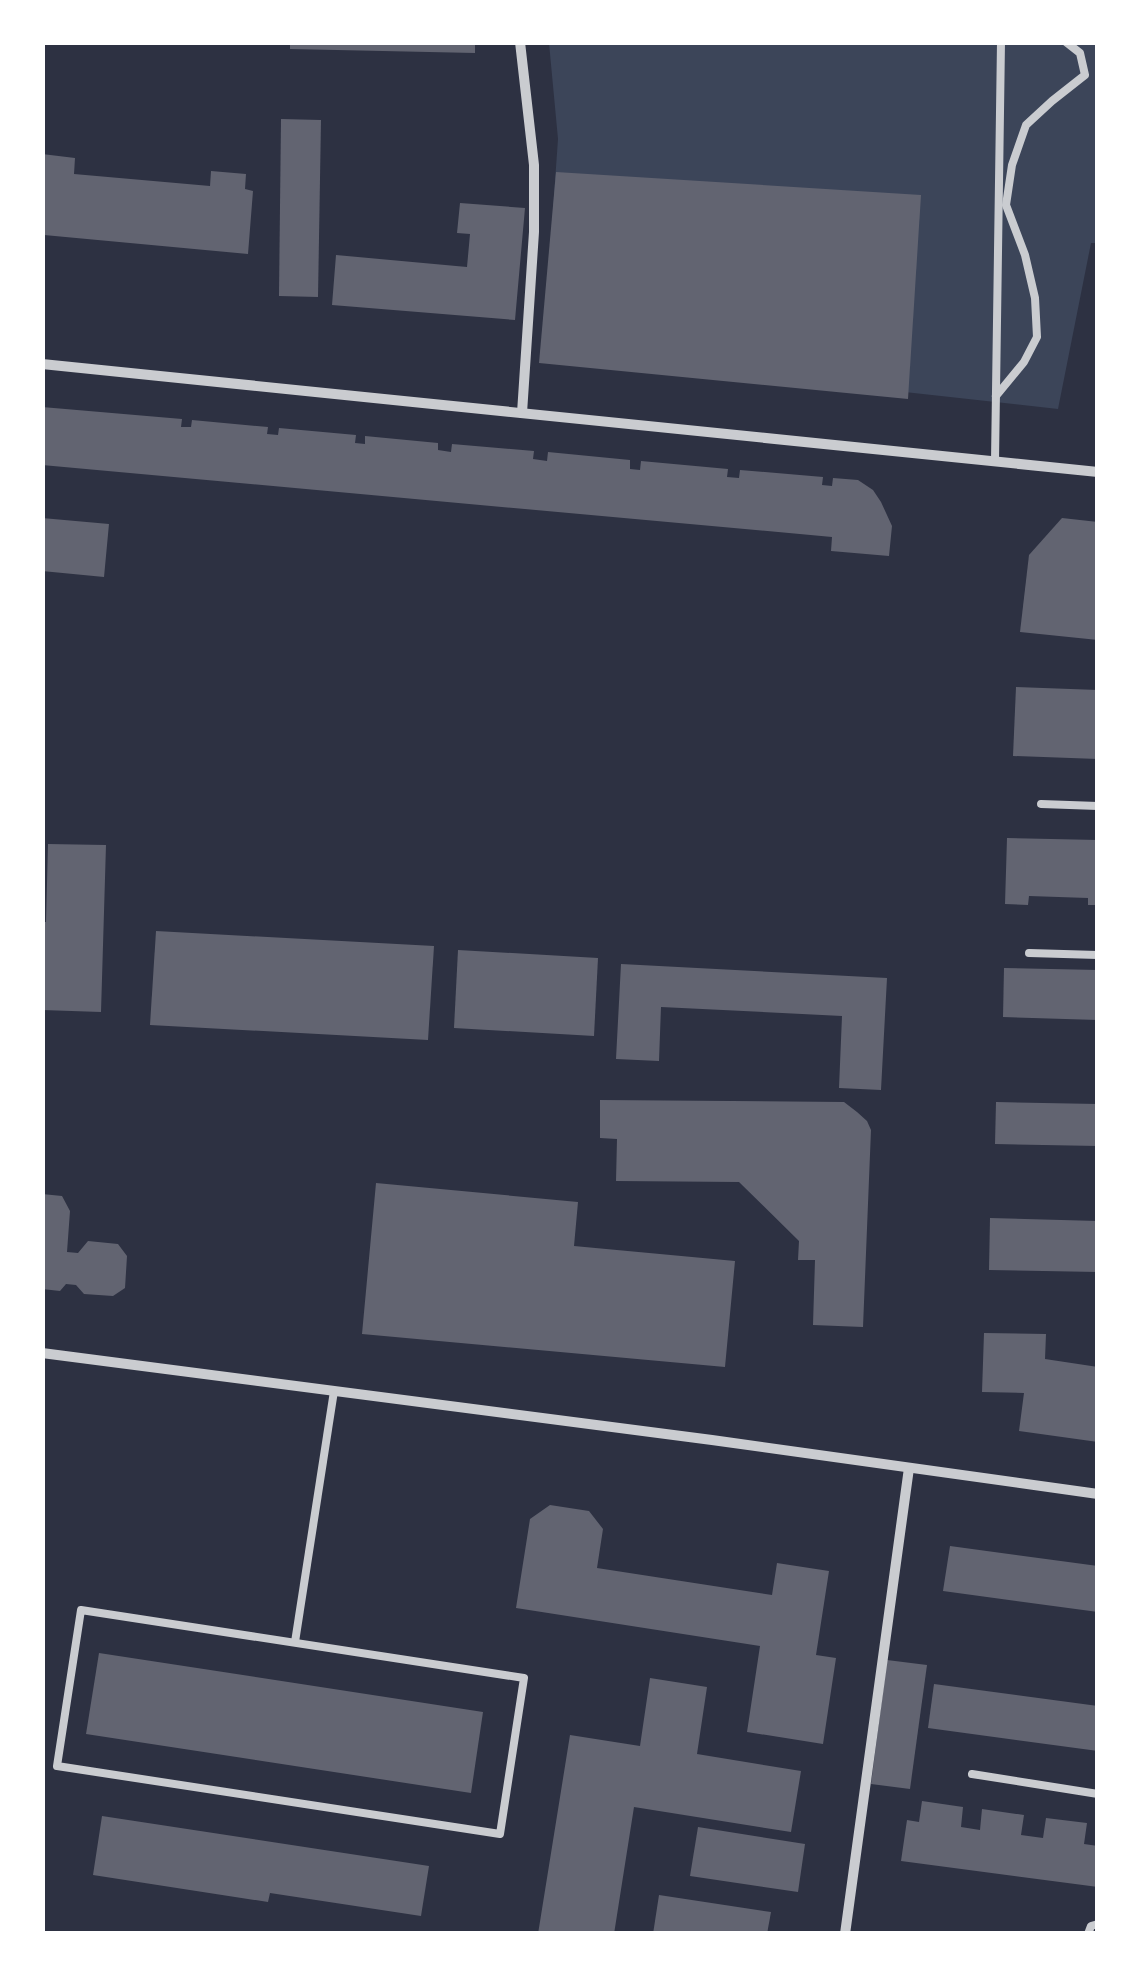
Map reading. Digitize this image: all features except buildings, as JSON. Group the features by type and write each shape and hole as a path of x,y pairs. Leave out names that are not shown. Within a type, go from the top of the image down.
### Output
{"street":[{"path":"520,42 534,166 534,232 522,413"},
{"path":"42,364 1098,472"},
{"path":"42,1353 1098,1494"},
{"path":"845,1934 909,1468"}],"lane":[{"path":"995,462 1001,42"},
{"path":"996,396 1024,362 1037,337 1025,255 1006,205 1012,165 1026,125 1086,76 1080,54 1066,42"},
{"path":"1042,804 1098,806"},
{"path":"1029,952 1098,954"},
{"path":"295,1642 334,1391"},
{"path":"81,1610 295,1642 524,1678 500,1834 57,1766 81,1610"},
{"path":"972,1774 1098,1794"},
{"path":"1088,1934 1091,1926 1098,1924"}],"shaded area":[{"path":"549,43 1097,43 1097,243 1091,243 1058,409 543,352 558,139"}]}
